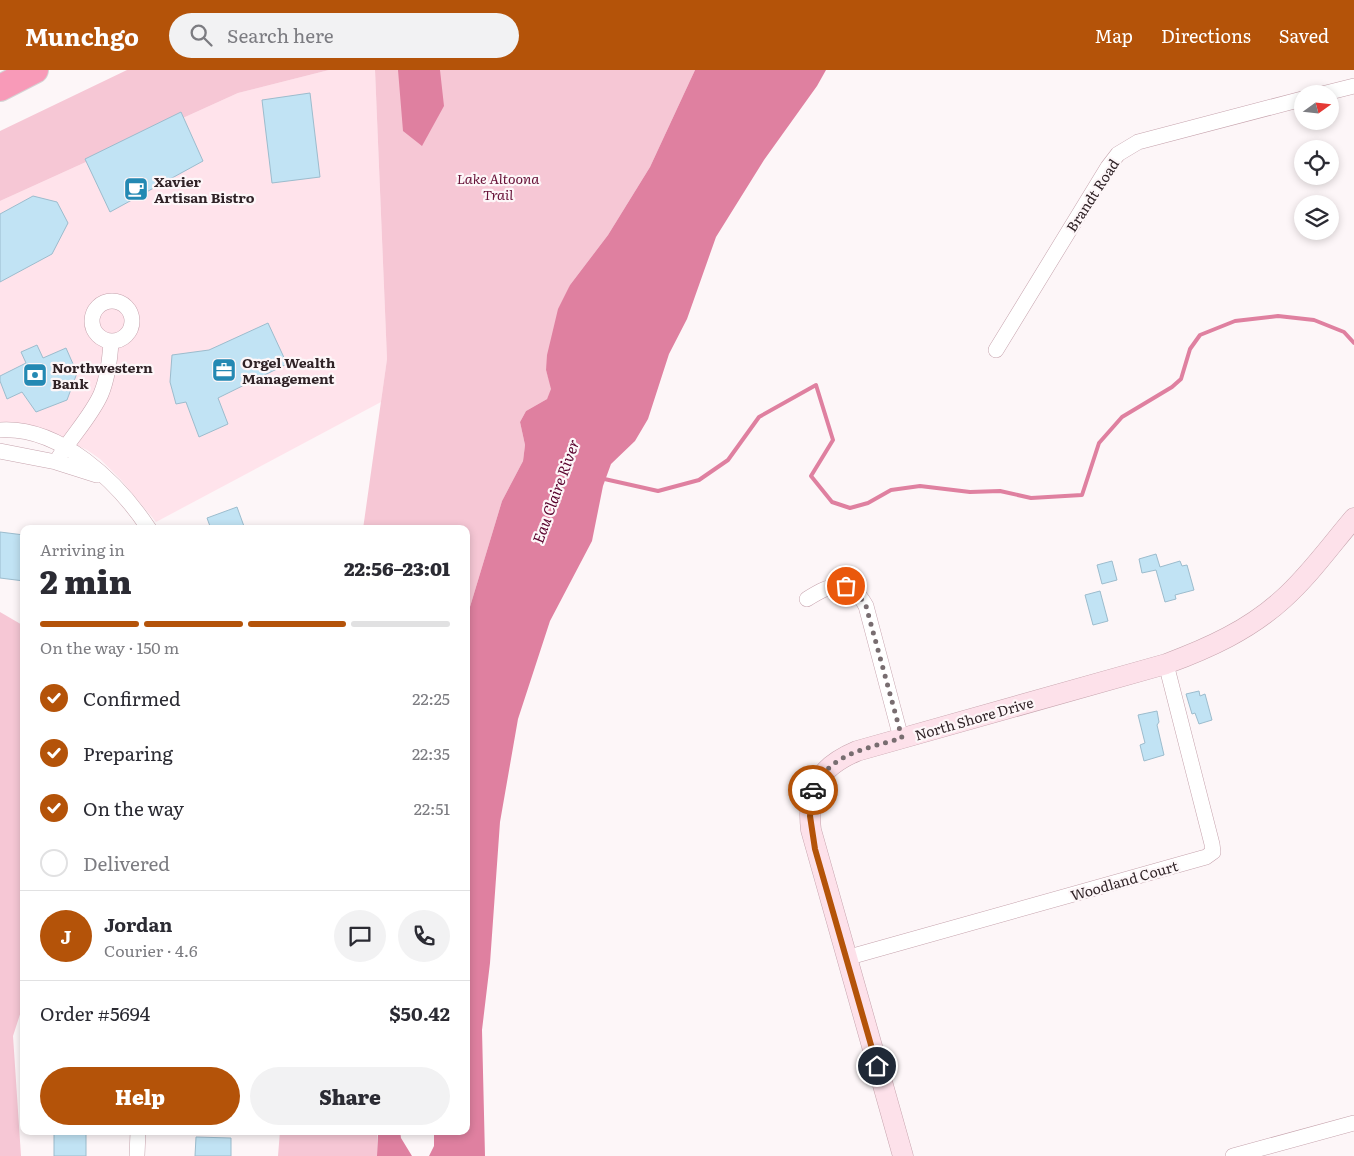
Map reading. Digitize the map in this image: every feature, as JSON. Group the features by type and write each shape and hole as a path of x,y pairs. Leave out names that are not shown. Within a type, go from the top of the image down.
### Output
{"highway":[{"path":"0,88 35,70"}],"street":[{"path":"1339,90 1354,86"},
{"name":"Brandt Road","path":"996,350 1070,228 1118,154 1138,142 1294,101"},
{"path":"56,462 100,396 110,362 111,342"},
{"path":"0,430 35,434 65,446 122,493 146,525"},
{"path":"0,451 56,462 106,478"},
{"name":"North Shore Drive","path":"903,1156 811,830 812,794 824,772 832,764 858,751 1166,664 1212,646 1252,624 1268,612 1302,580 1354,518"},
{"path":"807,600 822,589 839,585 855,590 862,598 866,606 902,738"},
{"name":"Woodland Court","path":"846,958 1206,857 1213,852 1166,664"},
{"path":"1233,1156 1354,1123"},
{"path":"137,1156 138,1135"}],"shaded area":[{"path":"329,70 375,70 387,359 381,402 156,522 121,480 100,459 87,450 58,436 0,426 0,201 238,93"}],"green space":[{"path":"127,70 329,70 238,93 0,201 0,131"},
{"name":"Lake Altoona Trail","path":"375,70 695,70 650,167 608,235 570,285 546,370 552,389 547,399 526,411 520,422 525,445 523,461 502,501 470,607 470,525 364,525 387,359"},
{"path":"0,612 20,624 20,1014 13,1036 21,1156 0,1156"},
{"path":"280,1135 377,1135 377,1156 278,1156"}],"water":[{"path":"398,70 440,70 444,106 422,146 403,131"},
{"name":"Eau Claire River","path":"695,70 826,70 817,86 764,160 716,237 687,319 669,354 648,419 635,441 611,464 603,486 592,541 550,621 518,719 500,822 490,963 482,1030 485,1156 429,1156 434,1146 434,1135 470,1135 470,607 502,501 523,461 525,445 520,422 526,411 547,399 551,389 546,370 547,355 558,309 570,285 608,235 650,167"},
{"path":"378,1135 401,1135 412,1156 377,1156"}],"building":[{"path":"310,93 320,177 272,183 262,100"},
{"path":"181,112 203,161 110,212 85,159"},
{"path":"33,196 57,202 68,223 52,254 0,282 0,214"},
{"path":"268,323 287,364 218,398 228,424 199,437 186,402 176,404 170,382 172,355 209,350"},
{"path":"37,345 43,358 66,348 77,373 67,400 36,412 22,392 7,399 0,376 26,363 21,352"},
{"path":"237,507 244,525 210,525 207,518"},
{"path":"0,532 20,534 20,580 0,578"},
{"path":"1156,554 1160,567 1180,561 1182,566 1187,565 1194,590 1175,595 1176,599 1165,602 1156,570 1142,573 1139,559"},
{"path":"1112,561 1117,580 1102,584 1097,565"},
{"path":"1100,591 1108,621 1093,625 1085,595"},
{"path":"1199,691 1200,696 1205,694 1212,720 1199,724 1195,713 1192,714 1186,694"},
{"path":"1157,711 1159,722 1157,725 1164,755 1144,761 1140,745 1145,743 1138,715"},
{"path":"54,1135 86,1135 86,1156 54,1156"},
{"path":"196,1137 231,1138 231,1156 195,1156"}],"waterway":[{"path":"600,478 658,491 699,480 728,460 759,417 816,385 833,440 811,476 832,502 850,508 868,503 891,490 920,486 970,492 1000,491 1031,498 1082,495 1099,443 1122,417 1172,387 1181,379 1190,349 1200,335 1235,321 1278,316 1314,320 1344,332 1354,343"}],"way so far":[{"path":"813,790 824,772 842,757 902,738 866,606 855,590 846,586"}],"place":[{"name":"Xavier Artisan Bistro","path":"136,189"},
{"name":"Orgel Wealth Management","path":"224,370"},
{"name":"Northwestern Bank","path":"35,375"}],"route":[{"path":"813,790 810,816 815,849 877,1066"}]}
